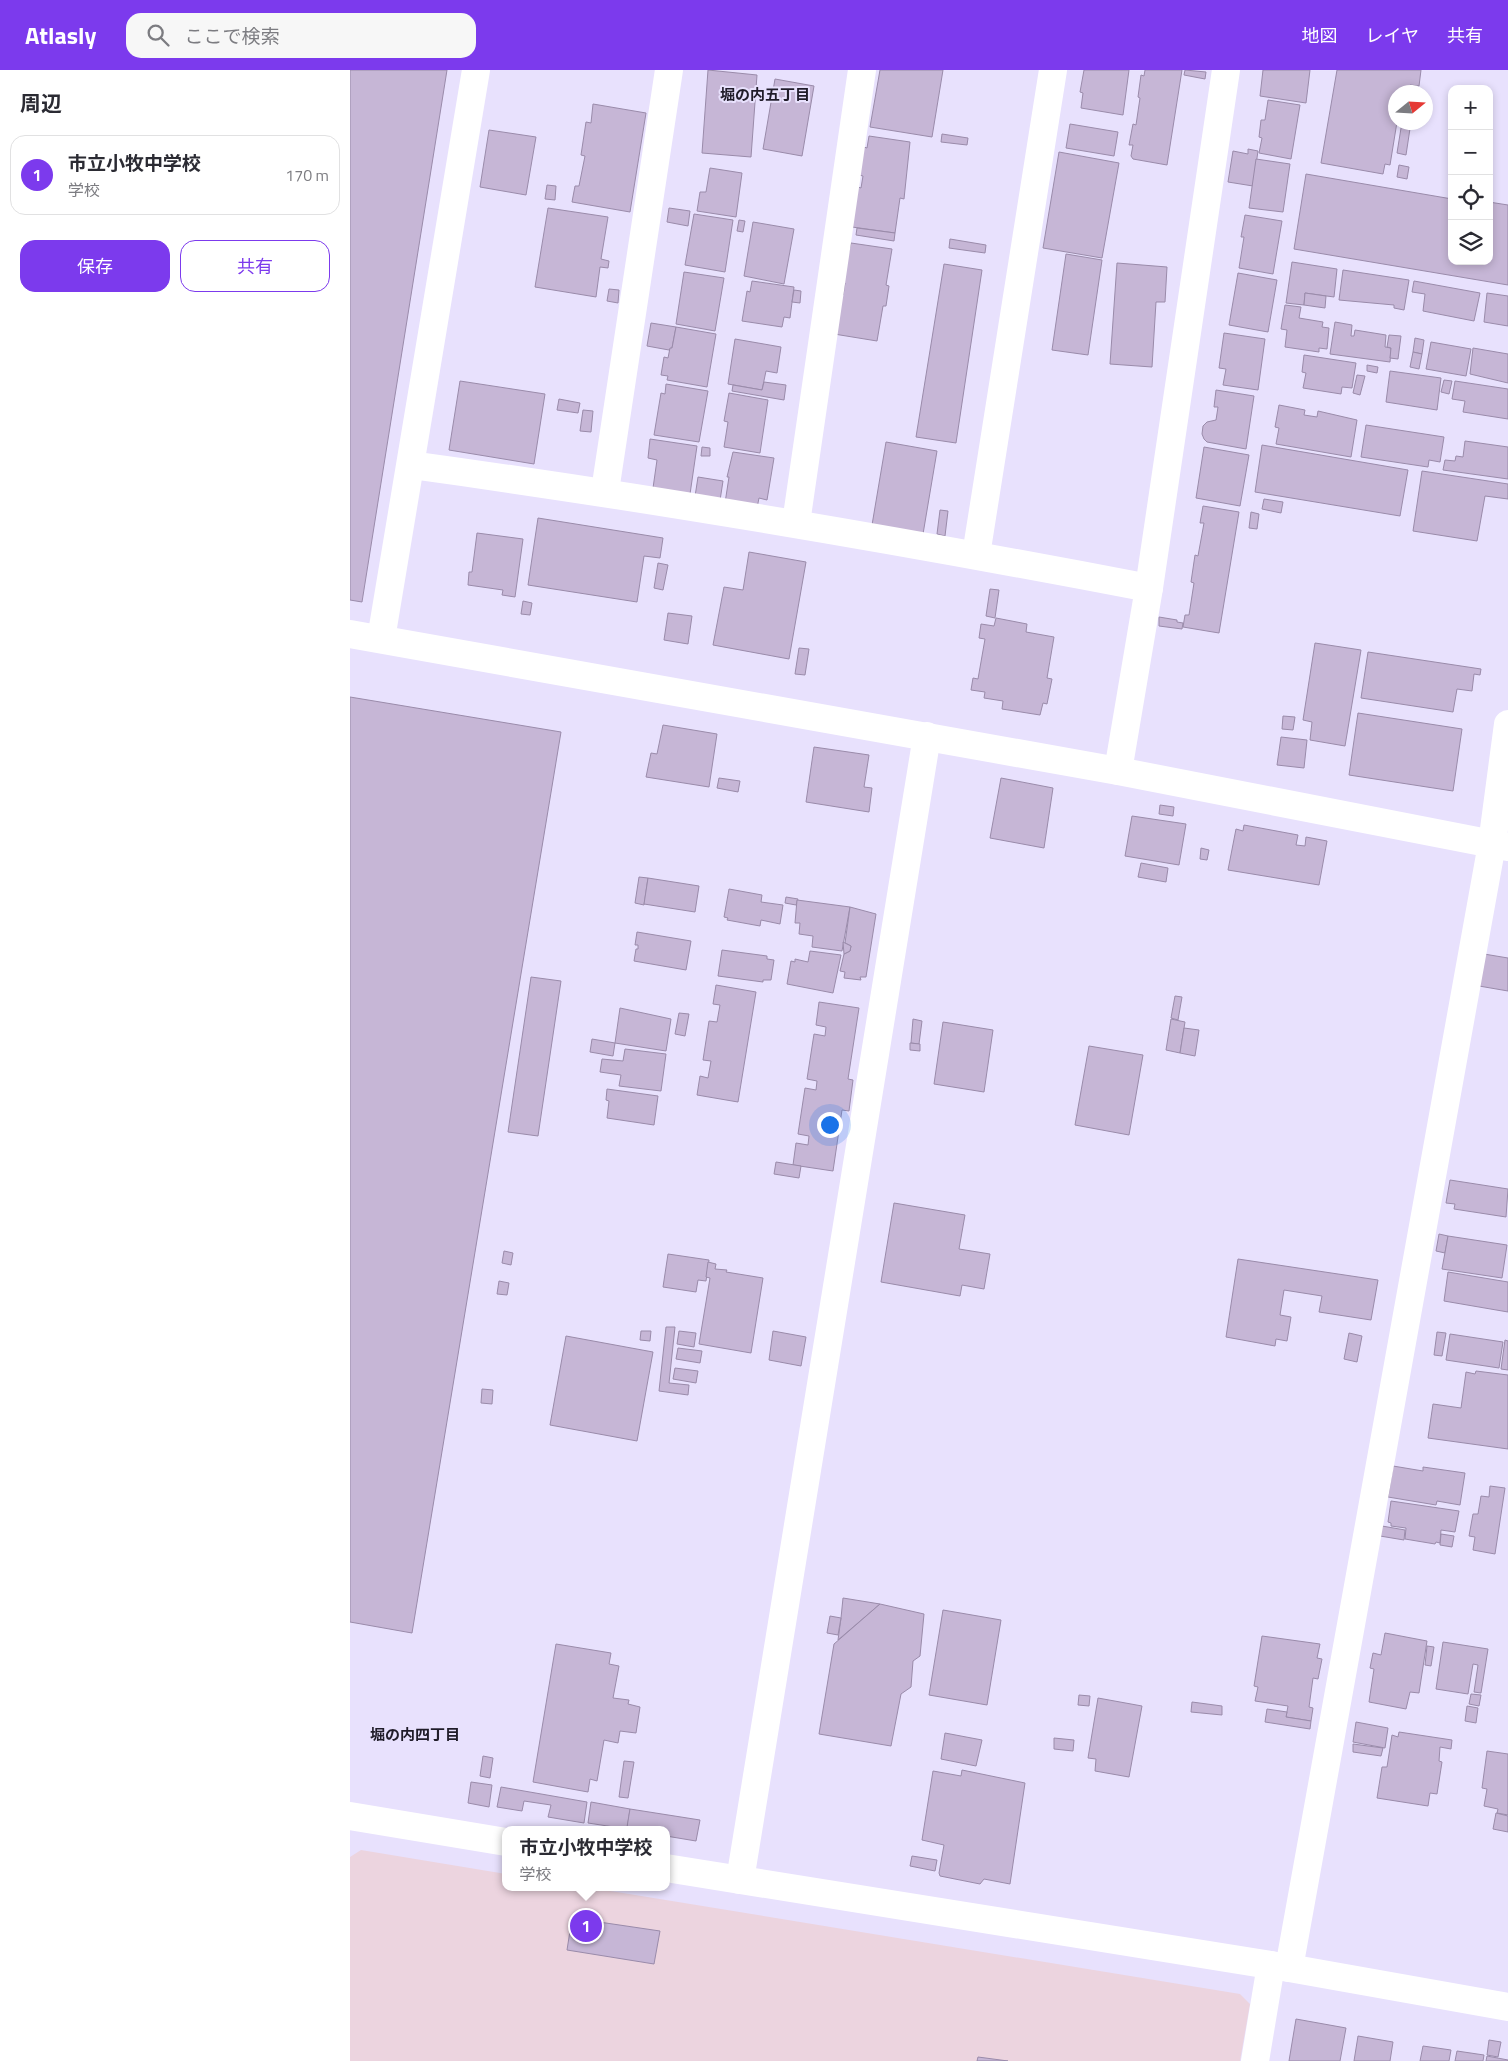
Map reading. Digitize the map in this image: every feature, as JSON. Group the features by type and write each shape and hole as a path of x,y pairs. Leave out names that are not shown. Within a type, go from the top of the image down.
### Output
{"street":[{"path":"381,639 476,70"},
{"path":"605,491 669,70"},
{"path":"796,523 862,70"},
{"path":"976,555 1053,70"},
{"path":"1118,770 1148,588 1226,70"},
{"path":"411,465 605,491 976,555 1148,588"},
{"path":"350,634 1118,770 1500,845"},
{"path":"1255,2061 1280,1966 1500,845 1508,724"},
{"path":"740,1880 927,736"},
{"path":"350,1816 502,1841"},
{"path":"670,1869 1280,1966 1508,2007"}],"shaded area":[{"path":"361,1850 502,1873 502,1891 610,1891 1240,1994 1250,2004 1240,2061 350,2061 350,1857"}],"building":[{"path":"350,70 447,70 362,602 350,600"},
{"path":"708,70 757,75 751,157 702,153"},
{"path":"880,70 943,70 932,137 870,127"},
{"path":"1084,70 1129,70 1123,115 1081,108 1083,93 1080,92"},
{"path":"1145,70 1182,70 1167,165 1133,159 1131,156 1133,145 1129,145 1133,124 1136,125 1141,75 1144,76"},
{"path":"1185,70 1206,72 1205,79 1184,75"},
{"path":"1263,70 1310,70 1306,103 1260,96"},
{"path":"1337,70 1421,70 1419,85 1388,85 1388,130 1396,130 1390,165 1385,164 1383,174 1321,163"},
{"path":"775,79 814,86 802,156 763,149"},
{"path":"1268,100 1300,105 1291,159 1259,153 1262,138 1259,137 1261,120 1265,120"},
{"path":"593,104 646,113 630,212 572,202 575,186 579,186 585,156 581,155 586,122 591,123"},
{"path":"1070,124 1118,132 1114,156 1066,148"},
{"path":"489,130 536,137 526,195 480,187"},
{"path":"1401,130 1410,130 1406,155 1397,153"},
{"path":"942,134 968,138 967,145 941,142"},
{"path":"869,136 910,142 904,199 900,198 895,233 852,227 858,187 861,188 863,176 859,175 864,147 867,148"},
{"path":"1248,149 1258,151 1253,186 1228,182 1233,151 1248,154"},
{"path":"1059,152 1119,163 1102,258 1043,248"},
{"path":"1256,159 1290,164 1283,212 1249,208"},
{"path":"1399,165 1409,167 1407,179 1397,177"},
{"path":"710,168 742,173 736,217 697,211 700,192 706,192"},
{"path":"1306,174 1448,198 1448,265 1493,265 1493,203 1508,205 1508,285 1294,249"},
{"path":"547,185 556,186 555,200 545,199"},
{"path":"548,208 608,217 601,259 609,261 608,268 600,267 596,297 535,287"},
{"path":"669,208 690,211 688,226 667,222"},
{"path":"694,214 733,220 725,272 685,265"},
{"path":"1245,215 1282,221 1273,274 1239,268"},
{"path":"739,220 745,221 743,232 737,231"},
{"path":"753,222 794,229 784,284 744,276"},
{"path":"857,228 895,233 894,241 856,235"},
{"path":"950,239 986,245 985,253 949,248"},
{"path":"851,243 892,249 886,285 889,286 886,306 883,306 877,341 834,334 840,295 843,295 845,283 841,282"},
{"path":"1066,254 1102,260 1088,355 1052,350"},
{"path":"1292,262 1337,269 1334,297 1305,293 1304,305 1286,303"},
{"path":"1117,263 1167,267 1165,302 1156,302 1152,367 1110,364"},
{"path":"944,264 982,270 956,443 916,437"},
{"path":"1343,270 1409,280 1404,310 1394,308 1394,305 1339,300"},
{"path":"684,272 724,278 715,331 676,324"},
{"path":"1238,273 1277,280 1268,332 1229,325"},
{"path":"752,281 794,287 790,318 784,317 782,327 742,321 747,291 750,292"},
{"path":"1414,281 1480,293 1474,321 1423,311 1425,294 1412,292"},
{"path":"609,289 619,290 618,303 607,301"},
{"path":"794,290 801,291 800,303 792,302"},
{"path":"1305,293 1326,296 1325,308 1304,305"},
{"path":"1487,293 1508,296 1508,326 1484,322"},
{"path":"1285,305 1301,307 1299,318 1323,322 1322,327 1329,328 1327,349 1319,348 1319,352 1285,347 1287,330 1281,329"},
{"path":"1335,322 1352,325 1351,336 1354,336 1355,330 1386,335 1385,347 1391,348 1390,362 1330,354"},
{"path":"651,323 676,327 672,348 669,350 647,346"},
{"path":"676,327 716,334 707,387 667,380 668,376 661,375 664,357 668,358 670,348 672,348"},
{"path":"1224,333 1265,339 1258,390 1223,385 1226,369 1219,368"},
{"path":"1389,335 1401,336 1398,359 1390,358 1391,348 1387,347"},
{"path":"1415,338 1424,340 1422,354 1413,352"},
{"path":"735,339 781,347 777,373 766,371 762,390 728,384"},
{"path":"1431,342 1471,349 1466,376 1426,369"},
{"path":"1473,348 1508,354 1508,383 1470,374"},
{"path":"1413,352 1422,354 1419,369 1410,367"},
{"path":"1304,355 1356,363 1352,388 1342,387 1341,394 1303,388 1306,373 1302,372"},
{"path":"1367,365 1378,367 1377,373 1367,371"},
{"path":"1390,371 1441,378 1437,410 1386,402"},
{"path":"1357,375 1365,376 1360,395 1353,393"},
{"path":"1444,380 1452,381 1449,394 1441,392"},
{"path":"460,381 545,394 534,464 449,450"},
{"path":"1455,381 1508,389 1508,419 1463,412 1465,401 1452,399"},
{"path":"764,382 786,385 784,400 732,391 733,385 762,390"},
{"path":"666,384 708,391 699,442 654,435 661,393 665,394"},
{"path":"1216,390 1254,396 1246,449 1207,442 1204,439 1202,434 1203,426 1207,422 1216,420 1218,407 1214,407"},
{"path":"729,393 768,400 760,453 724,447 728,422 724,421"},
{"path":"559,399 580,403 578,413 557,410"},
{"path":"1279,405 1305,410 1304,415 1317,417 1318,411 1357,420 1351,457 1276,444 1279,428 1275,427"},
{"path":"583,410 593,411 591,432 580,431"},
{"path":"1366,425 1444,437 1440,462 1429,460 1428,467 1361,457"},
{"path":"650,439 697,446 689,501 652,495 657,460 648,458"},
{"path":"1465,441 1508,447 1508,479 1443,470 1445,460 1455,461 1456,456 1463,457"},
{"path":"886,442 937,451 922,540 871,531"},
{"path":"1262,445 1408,470 1400,516 1255,492"},
{"path":"702,447 710,448 710,456 701,456"},
{"path":"1204,447 1249,455 1240,506 1196,498"},
{"path":"733,452 774,458 767,500 759,498 757,508 725,503 729,477 727,477"},
{"path":"1422,471 1508,484 1508,499 1485,496 1477,541 1413,531"},
{"path":"698,477 723,481 719,507 694,503"},
{"path":"1264,499 1283,502 1281,513 1262,509"},
{"path":"1203,506 1239,512 1219,633 1183,627 1185,615 1189,615 1194,583 1191,582 1195,555 1198,556 1204,523 1200,523"},
{"path":"940,510 948,511 945,536 937,534"},
{"path":"1251,512 1259,514 1257,529 1249,528"},
{"path":"538,518 663,538 660,558 644,556 637,602 528,585"},
{"path":"477,533 523,539 515,597 502,595 503,590 468,585 469,572 472,572"},
{"path":"749,552 806,562 789,659 713,645 724,587 743,590"},
{"path":"658,563 668,565 663,590 654,588"},
{"path":"990,589 999,590 995,618 986,616"},
{"path":"523,601 532,603 530,615 521,614"},
{"path":"668,613 692,616 688,644 664,640"},
{"path":"1159,617 1183,623 1182,629 1159,626"},
{"path":"996,618 1027,624 1026,632 1054,637 1047,678 1052,679 1047,704 1043,703 1040,715 1002,709 1003,701 984,698 985,692 971,690 973,678 978,679 985,639 979,638 981,624 994,626"},
{"path":"1315,643 1361,650 1345,746 1310,740 1312,722 1303,720"},
{"path":"799,648 809,649 805,675 795,674"},
{"path":"1368,652 1481,669 1480,675 1474,674 1472,691 1457,689 1453,712 1361,698"},
{"path":"350,697 561,732 412,1633 350,1622"},
{"path":"1358,713 1462,729 1453,791 1349,775"},
{"path":"1283,716 1295,717 1293,730 1282,729"},
{"path":"663,725 717,734 709,787 646,777 651,753 657,754"},
{"path":"1281,737 1307,740 1304,768 1277,765"},
{"path":"814,747 869,755 864,787 872,788 869,812 806,802"},
{"path":"719,778 740,781 738,792 717,788"},
{"path":"1001,778 1053,788 1044,848 990,838"},
{"path":"1160,805 1174,807 1173,816 1159,814"},
{"path":"1132,816 1186,824 1179,865 1125,856"},
{"path":"1244,825 1298,835 1296,845 1305,846 1306,837 1327,841 1319,885 1228,870 1236,829 1243,831"},
{"path":"1201,848 1209,850 1207,860 1200,859"},
{"path":"1141,863 1168,868 1166,882 1138,877"},
{"path":"639,877 648,878 644,905 635,903"},
{"path":"648,878 699,886 695,912 644,904"},
{"path":"729,889 762,895 761,902 783,905 780,924 761,920 760,926 727,920 728,918 724,917"},
{"path":"786,897 798,899 796,905 785,903"},
{"path":"797,900 850,907 842,951 812,947 813,936 799,934 800,923 795,923"},
{"path":"850,907 876,914 866,977 860,977 861,980 844,978 845,972 840,971 844,954 850,951 851,946 845,943"},
{"path":"637,932 691,941 686,970 634,961 636,949 638,949 638,945 635,945"},
{"path":"843,942 851,946 850,951 844,954"},
{"path":"722,950 767,956 767,959 774,960 771,980 763,980 763,982 718,976"},
{"path":"810,951 841,955 833,993 787,984 791,961 795,962 795,959 808,962"},
{"path":"1484,954 1508,958 1508,991 1479,986"},
{"path":"531,977 561,981 538,1136 508,1132"},
{"path":"716,985 756,992 738,1102 697,1095 700,1076 708,1078 711,1061 703,1060 709,1021 717,1022 720,1005 713,1004"},
{"path":"1175,996 1182,997 1178,1020 1171,1018"},
{"path":"819,1002 859,1008 848,1079 853,1080 849,1111 842,1110 833,1171 793,1165 796,1143 808,1145 809,1136 798,1134 805,1088 816,1090 817,1081 807,1079 814,1034 825,1036 826,1027 816,1025"},
{"path":"620,1008 671,1019 666,1051 615,1043"},
{"path":"679,1013 689,1014 685,1036 675,1034"},
{"path":"913,1019 922,1021 919,1044 911,1043"},
{"path":"1171,1019 1185,1022 1180,1053 1166,1050"},
{"path":"943,1022 993,1030 984,1092 934,1084"},
{"path":"1184,1028 1199,1030 1195,1056 1180,1053"},
{"path":"592,1039 615,1043 613,1056 590,1052"},
{"path":"910,1043 920,1044 920,1051 910,1050"},
{"path":"1089,1046 1143,1055 1129,1135 1075,1125"},
{"path":"625,1049 666,1054 661,1091 619,1086 621,1075 600,1072 602,1059 623,1061"},
{"path":"607,1089 658,1096 654,1125 607,1118 609,1101 606,1100"},
{"path":"776,1162 801,1166 799,1178 774,1174"},
{"path":"1450,1180 1508,1189 1506,1217 1454,1209 1455,1204 1446,1203"},
{"path":"894,1203 965,1215 959,1249 990,1254 984,1289 962,1285 960,1296 881,1282"},
{"path":"1439,1234 1448,1236 1445,1253 1436,1251"},
{"path":"1448,1236 1507,1245 1502,1278 1442,1269"},
{"path":"504,1251 513,1253 511,1265 502,1263"},
{"path":"668,1254 709,1260 706,1281 698,1280 696,1292 663,1287"},
{"path":"1238,1259 1378,1280 1371,1320 1319,1312 1322,1296 1284,1290 1280,1315 1291,1317 1287,1341 1276,1339 1275,1346 1226,1337"},
{"path":"708,1262 716,1264 715,1269 763,1278 751,1353 699,1344 710,1278 706,1277"},
{"path":"1448,1272 1508,1282 1508,1312 1444,1301"},
{"path":"499,1281 509,1283 507,1295 497,1294"},
{"path":"666,1327 675,1327 669,1383 689,1385 688,1395 659,1391"},
{"path":"641,1331 651,1331 650,1341 640,1340"},
{"path":"679,1331 696,1333 694,1347 677,1344"},
{"path":"773,1331 806,1337 801,1366 769,1360"},
{"path":"1437,1332 1446,1333 1442,1356 1434,1355"},
{"path":"1349,1333 1362,1336 1357,1362 1344,1359"},
{"path":"1450,1334 1503,1342 1499,1368 1446,1360"},
{"path":"566,1336 653,1352 637,1441 550,1425"},
{"path":"1505,1340 1508,1341 1508,1370 1501,1369"},
{"path":"678,1348 702,1351 700,1363 676,1359"},
{"path":"675,1368 698,1371 696,1383 673,1379"},
{"path":"1476,1371 1508,1375 1508,1449 1428,1438 1433,1404 1461,1408 1466,1372 1475,1374"},
{"path":"482,1389 493,1390 492,1404 481,1403"},
{"path":"1393,1466 1423,1471 1423,1467 1465,1473 1460,1505 1437,1501 1436,1505 1388,1497"},
{"path":"1490,1486 1505,1488 1495,1554 1473,1550 1475,1537 1469,1536 1473,1514 1478,1514 1481,1496 1489,1497"},
{"path":"1391,1501 1459,1511 1455,1532 1441,1530 1440,1543 1436,1542 1435,1544 1405,1539 1406,1528 1391,1526 1391,1523 1388,1522"},
{"path":"1382,1526 1405,1530 1404,1540 1380,1536"},
{"path":"1441,1534 1454,1536 1452,1547 1440,1545"},
{"path":"843,1598 880,1604 838,1640 841,1618"},
{"path":"880,1604 924,1614 920,1656 913,1661 911,1687 901,1694 891,1746 819,1734 834,1644"},
{"path":"943,1610 1001,1620 987,1705 929,1695"},
{"path":"830,1616 841,1618 838,1635 827,1633"},
{"path":"1385,1633 1427,1641 1419,1693 1410,1692 1406,1709 1369,1702 1374,1669 1370,1668 1373,1653 1381,1655"},
{"path":"1262,1636 1320,1644 1317,1658 1322,1659 1318,1679 1313,1678 1309,1707 1313,1708 1311,1721 1286,1717 1288,1706 1255,1701 1258,1687 1254,1686"},
{"path":"1443,1642 1488,1649 1481,1693 1474,1692 1478,1665 1473,1664 1468,1694 1436,1689"},
{"path":"556,1644 611,1653 609,1664 619,1666 613,1698 629,1700 628,1704 640,1707 636,1733 620,1731 618,1743 604,1740 597,1781 590,1779 588,1792 533,1782"},
{"path":"1427,1646 1434,1647 1431,1666 1425,1665"},
{"path":"1471,1694 1481,1695 1479,1706 1469,1704"},
{"path":"1079,1695 1090,1696 1089,1706 1078,1705"},
{"path":"1098,1698 1142,1706 1129,1777 1095,1771 1096,1759 1088,1758"},
{"path":"1192,1702 1222,1706 1222,1715 1191,1712"},
{"path":"1467,1706 1478,1708 1476,1723 1465,1721"},
{"path":"1267,1709 1287,1712 1286,1717 1311,1721 1310,1729 1265,1722"},
{"path":"1356,1722 1388,1728 1385,1748 1353,1742"},
{"path":"1399,1732 1452,1740 1451,1749 1440,1747 1439,1761 1442,1762 1437,1794 1430,1793 1428,1806 1377,1798 1382,1767 1387,1767 1392,1735 1398,1737"},
{"path":"945,1733 982,1740 976,1766 941,1759"},
{"path":"1054,1738 1074,1740 1073,1751 1054,1749"},
{"path":"1353,1744 1383,1748 1381,1756 1353,1752"},
{"path":"1487,1751 1508,1754 1508,1815 1497,1813 1498,1809 1484,1806 1487,1789 1482,1788"},
{"path":"483,1756 493,1758 490,1778 480,1776"},
{"path":"624,1761 634,1762 628,1798 619,1797"},
{"path":"962,1770 1025,1783 1010,1884 984,1879 980,1884 940,1876 944,1845 922,1840 933,1771 961,1776"},
{"path":"471,1782 492,1785 489,1807 468,1803"},
{"path":"501,1787 587,1802 584,1823 548,1817 551,1805 524,1801 522,1811 497,1807"},
{"path":"591,1802 630,1809 627,1826 608,1826 588,1823"},
{"path":"630,1809 700,1820 696,1841 670,1837 670,1826 627,1826"},
{"path":"1496,1813 1508,1816 1508,1832 1493,1829"},
{"path":"912,1856 937,1860 935,1871 910,1866"},
{"path":"572,1918 660,1931 654,1964 567,1950"},
{"path":"1296,2019 1346,2028 1340,2061 1289,2061"},
{"path":"1358,2036 1393,2042 1390,2061 1354,2061"},
{"path":"1489,2040 1501,2042 1498,2057 1487,2055"},
{"path":"1423,2046 1451,2050 1449,2061 1420,2061"},
{"path":"1457,2051 1484,2055 1483,2061 1455,2061"},
{"path":"1487,2056 1508,2060 1508,2061 1486,2061"},
{"path":"978,2057 1008,2061 977,2061"}],"place":[{"name":"市立小牧中学校","path":"586,1926"}],"district":[{"name":"堀の内五丁目","path":"765,94"},
{"name":"堀の内四丁目","path":"415,1734"}]}
